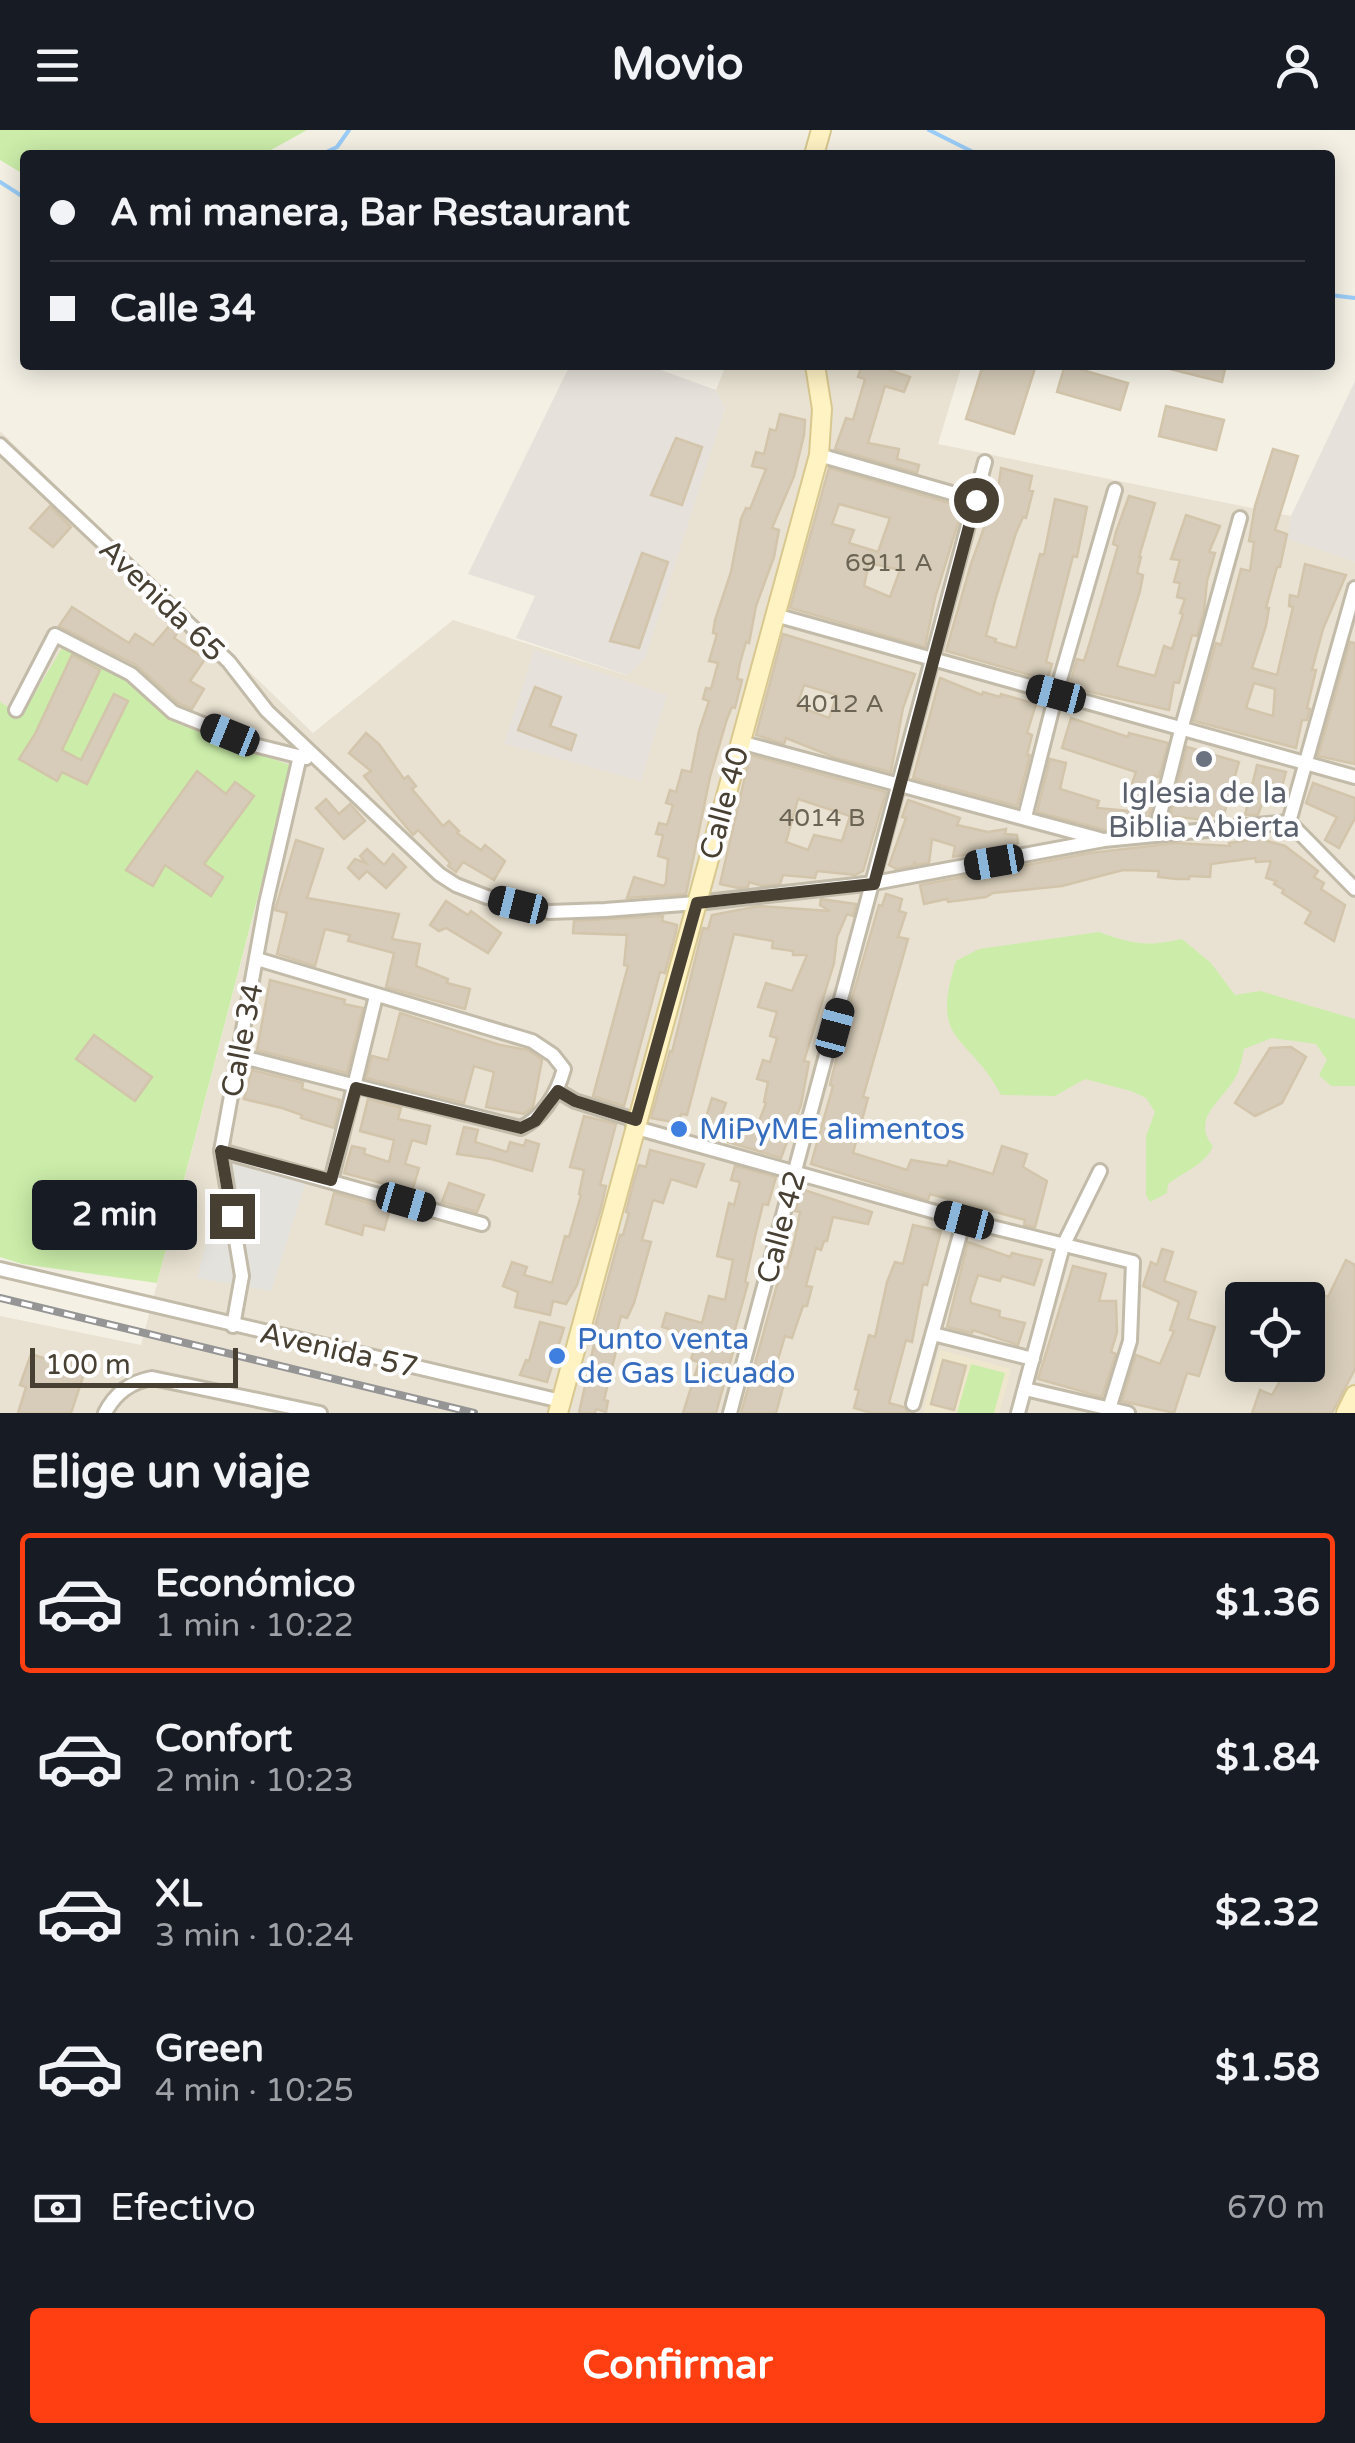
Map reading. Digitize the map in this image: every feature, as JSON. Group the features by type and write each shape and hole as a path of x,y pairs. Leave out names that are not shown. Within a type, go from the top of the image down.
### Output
{"main road":[{"name":"Calle 40","path":"560,1407 819,455 822,409 816,370"},
{"path":"1346,1413 1355,1395"}],"street":[{"name":"Avenida 65","path":"0,445 228,662 267,711 438,874 487,897 549,912 697,903 874,884 1104,840 1288,822"},
{"path":"819,455 976,500"},
{"name":"Calle 42","path":"730,1413 986,462"},
{"path":"1024,817 1115,490"},
{"path":"1155,834 1240,518"},
{"path":"1355,588 1288,822 1355,888"},
{"path":"776,615 1355,777"},
{"path":"16,710 54,635 131,674 173,712 258,746 318,760"},
{"path":"740,742 1104,840"},
{"name":"Calle 34","path":"233,1326 242,1276 221,1151 266,903 300,756"},
{"path":"239,1056 521,1128 535,1121 558,1091 564,1069 532,1042 257,959"},
{"path":"331,1180 376,996"},
{"path":"558,1091 634,1124 796,1174 1133,1262 1130,1341 1108,1409"},
{"path":"221,1151 482,1224"},
{"path":"1018,1413 1063,1246 1100,1171"},
{"path":"913,1404 964,1220"},
{"name":"Avenida 57","path":"0,1269 560,1407"},
{"path":"933,1334 1033,1359"},
{"path":"104,1413 133,1381 152,1378 320,1413"},
{"path":"1025,1389 1128,1413"}],"shaded area":[{"path":"568,370 661,370 716,390 725,408 645,659 627,675 516,638 535,596 468,574"},
{"path":"724,370 960,370 938,444 1291,516 1289,539 1355,562 1355,1413 0,1413 0,1316 141,1345 292,767 179,724 123,678 36,696 21,715 0,702 0,431 313,733 453,620 626,675 725,409 716,390"},
{"path":"1355,381 1355,562 1288,539 1291,516"},
{"path":"534,650 667,695 641,781 504,744"},
{"path":"228,1157 308,1175 271,1291 197,1278"},
{"path":"940,1350 1011,1369 999,1413 923,1413"}],"green space":[{"path":"0,130 307,130 271,150 20,150 20,172 0,160"},
{"path":"62,648 123,678 179,724 292,766 157,1283 22,1264 0,1257 0,702 22,715"},
{"path":"1099,932 1140,943 1182,939 1211,963 1235,995 1260,991 1355,1019 1355,1086 1331,1086 1319,1075 1327,1060 1316,1044 1272,1038 1244,1049 1237,1074 1207,1117 1207,1136 1213,1146 1209,1153 1168,1184 1167,1193 1150,1202 1146,1195 1146,1136 1155,1112 1146,1098 1085,1079 1055,1096 1001,1095 956,1036 947,1009 956,961 979,949"},
{"path":"971,1364 1005,1373 994,1413 957,1413"}],"building":[{"path":"860,370 890,370 910,377 904,392 885,386 868,443 899,449 897,459 919,465 917,473 835,449 846,418 853,420 865,379 858,377"},
{"path":"981,370 1034,370 1014,434 966,419"},
{"path":"1064,370 1082,370 1128,383 1120,410 1057,392"},
{"path":"1174,370 1225,370 1222,382"},
{"path":"1166,406 1224,420 1216,450 1159,436"},
{"path":"780,414 805,420 804,435 794,476 772,528 779,530 774,557 740,663 737,679 742,680 735,708 732,707 727,719 710,777 686,894 627,898 634,877 664,886 666,882 668,859 658,856 663,835 656,834 659,823 667,825 673,805 666,803 670,790 676,792 682,770 691,772 709,701 703,699 706,688 711,689 718,663 709,661 717,634 713,633 715,620 731,572 741,519 746,508 750,509 766,469 752,466 756,452 764,454 770,429 776,431"},
{"path":"676,438 702,447 682,505 651,495"},
{"path":"1273,449 1298,456 1275,530 1287,534 1252,668 1277,675 1293,607 1289,606 1290,595 1298,597 1305,564 1346,575 1323,629 1312,670 1316,670 1307,708 1310,709 1307,720 1302,720 1296,748 1194,721 1216,643 1221,645 1241,569 1250,571 1254,542 1249,541 1255,506","holes":["1254,683 1275,689 1273,716 1246,708"]},
{"path":"829,468 963,507 935,598 925,647 790,608","holes":["839,504 890,518 878,552 849,543 854,530 832,524","869,563 900,570 890,597 864,586"]},
{"path":"1001,468 1032,476 1029,490 1033,491 1026,518 1023,517 1016,533 986,636 996,639 995,642 1016,648 1040,554 1044,555 1055,499 1087,507 1077,557 1073,556 1046,662 1052,664 1047,680 946,651 971,564 990,511 995,512"},
{"path":"1129,496 1155,503 1139,557 1137,573 1143,575 1140,591 1117,666 1155,676 1164,646 1172,649 1183,614 1180,613 1185,599 1177,597 1180,583 1174,582 1180,560 1171,559 1186,515 1220,526 1209,552 1215,553 1204,611 1197,636 1192,635 1179,683 1174,682 1169,710 1069,687 1077,659 1084,661 1090,642 1118,546 1113,544 1116,532"},
{"path":"50,506 71,527 53,547 30,528"},
{"path":"642,553 668,562 639,648 610,641"},
{"path":"72,607 129,643 135,634 153,645 170,625 178,632 174,638 205,659 190,681 204,689 192,709 178,703 136,665 59,626"},
{"path":"783,634 915,674 903,708 891,772 836,758 786,738 784,744 756,735","holes":["804,685 837,695 829,718 797,706"]},
{"path":"1350,642 1355,643 1355,764 1318,756"},
{"path":"72,655 100,670 62,750 81,760 114,694 128,701 87,784 62,772 57,781 19,759"},
{"path":"940,678 982,695 1001,694 1036,704 1027,733 1032,735 1030,755 1017,806 913,778"},
{"path":"535,687 561,697 550,726 576,735 571,750 518,730"},
{"path":"1071,718 1128,737 1129,733 1168,743 1159,777 1154,776 1146,797 1153,799 1147,826 1105,830 1037,812 1050,759 1066,763 1060,789 1099,801 1097,808 1130,811 1130,789 1136,772 1062,748"},
{"path":"366,733 379,744 404,779 408,776 416,786 412,789 443,826 449,821 457,833 481,850 485,845 505,861 494,880 463,862 456,872 418,830 413,835 364,776 371,771 349,753"},
{"path":"1187,747 1239,762 1223,818 1208,814 1205,820 1170,816"},
{"path":"750,755 886,792 863,871 855,875 817,871 815,878 783,875 780,884 762,886 749,882 748,887 738,888 720,884","holes":["798,799 850,816 842,841 814,835 808,850 786,842"]},
{"path":"1257,765 1286,772 1277,804 1263,800 1258,815 1245,815"},
{"path":"197,771 226,794 235,782 254,796 204,864 223,877 211,896 165,865 153,886 126,870"},
{"path":"1313,783 1355,798 1355,818 1339,848 1325,840 1337,817 1306,803"},
{"path":"326,799 339,814 350,804 365,821 344,839 316,808"},
{"path":"908,800 960,818 957,825 988,832 1006,829 1005,834 1017,835 1018,843 953,857 955,846 932,839 929,863 915,865 915,861 913,866 896,869 889,865 906,818 902,817"},
{"path":"1267,837 1267,841 1285,846 1318,871 1314,877 1324,883 1321,889 1345,905 1334,941 1305,923 1311,912 1282,893 1284,890 1274,884 1276,881 1266,878 1271,861 1256,862 1255,858 1211,864 1210,877 1176,879 1158,877 1159,871 1123,870 1062,886 924,904 920,885 1090,853 1176,843 1230,846 1229,843"},
{"path":"296,840 323,849 307,898 399,914 392,939 420,944 416,966 448,979 447,983 470,989 465,1009 386,987 394,953 348,941 350,935 325,929 315,966 277,954 287,913 275,910"},
{"path":"367,849 384,865 393,854 406,867 386,888 367,871 359,879 348,868 355,859 366,863 360,856"},
{"path":"886,894 902,899 899,911 906,913 898,937 908,939 863,1097 868,1098 853,1153 907,1170 911,1160 947,1166 949,1161 993,1174 1002,1146 1027,1154 1023,1167 1047,1181 1035,1227 1024,1225 1025,1220 930,1194 928,1200 811,1164 833,1086 830,1085 847,1015 879,905 882,906"},
{"path":"821,899 856,904 853,916 847,914 837,937 834,963 804,1061 809,1062 801,1105 781,1158 701,1134 712,1098 726,1103 719,1122 755,1132 766,1103 768,1082 757,1079 763,1060 770,1062 777,1038 770,1036 777,1012 758,1007 766,983 792,991 807,955 772,948 773,941 734,934 687,1115 681,1114 679,1123 651,1118 703,928 708,929 712,915 759,906 830,911 820,905"},
{"path":"446,901 468,915 471,911 501,933 488,953 446,928 439,931 430,925"},
{"path":"663,916 662,921 677,925 676,932 665,973 660,972 624,1106 593,1096 628,966 624,965 627,935 573,933 574,921"},
{"path":"270,980 363,1008 347,1073 257,1050"},
{"path":"400,1013 528,1050 542,1060 533,1107 524,1114 486,1107 494,1072 474,1066 464,1103 366,1078 372,1056 388,1060"},
{"path":"94,1035 152,1077 135,1101 76,1059"},
{"path":"1291,1047 1306,1057 1282,1103 1255,1116 1235,1103 1270,1048"},
{"path":"252,1070 303,1083 302,1089 340,1100 334,1128 282,1108 244,1099"},
{"path":"368,1099 401,1108 398,1119 430,1126 426,1144 412,1140 405,1164 419,1168 412,1191 344,1173 352,1146 389,1162 394,1140 360,1131"},
{"path":"584,1116 616,1124 600,1185 606,1186 601,1208 577,1285 566,1304 553,1301 550,1315 515,1307 518,1292 503,1286 512,1262 527,1267 524,1275 552,1283 565,1236 569,1237 584,1170 570,1167"},
{"path":"464,1127 478,1130 475,1142 507,1152 510,1142 524,1146 526,1140 539,1144 532,1171 457,1154"},
{"path":"650,1150 704,1164 696,1187 671,1179 663,1203 653,1200 642,1240 651,1242 634,1303 627,1318 621,1316 614,1342 618,1343 604,1400 608,1401 606,1412 596,1409 595,1413 579,1413 596,1335 593,1334 629,1213 626,1212 634,1180 639,1165 646,1167"},
{"path":"735,1166 776,1177 768,1205 763,1204 734,1333 738,1334 716,1413 683,1413 699,1362 691,1360 697,1337 662,1327 666,1313 702,1323 709,1296 725,1300 733,1260 717,1256 729,1203 734,1205 740,1182 731,1180"},
{"path":"449,1183 484,1195 477,1212 442,1202"},
{"path":"801,1189 872,1212 868,1224 833,1217 827,1241 821,1250 816,1248 806,1286 812,1287 807,1306 803,1306 792,1338 785,1336 776,1366 788,1369 776,1413 741,1413 782,1267 787,1268 794,1242 800,1212 795,1211"},
{"path":"334,1193 390,1209 384,1230 364,1225 362,1235 326,1224"},
{"path":"913,1225 941,1231 927,1285 923,1284 912,1342 906,1340 889,1403 904,1407 909,1413 871,1413 854,1408 859,1390 855,1389 869,1335 875,1337 887,1282 895,1262 903,1264"},
{"path":"968,1242 1010,1257 1012,1253 1042,1260 1034,1285 1002,1276 1000,1281 978,1275 970,1299 971,1303 1000,1311 999,1317 1025,1323 1018,1345 973,1330 972,1333 947,1327"},
{"path":"1162,1249 1173,1252 1164,1281 1196,1292 1188,1319 1215,1327 1199,1376 1187,1373 1174,1413 1122,1401 1136,1355 1160,1364 1174,1331 1170,1330 1179,1302 1143,1286 1151,1262 1157,1265"},
{"path":"1346,1260 1355,1265 1355,1369 1332,1413 1252,1413 1260,1390 1272,1395 1279,1382 1325,1382 1325,1295 1328,1297"},
{"path":"1073,1266 1106,1274 1099,1301 1116,1301 1117,1332 1111,1352 1116,1354 1102,1397 1038,1379"},
{"path":"540,1322 564,1328 547,1382 520,1375 526,1360 529,1361"},
{"path":"31,1354 65,1365 67,1359 87,1365 71,1413 18,1413 26,1387 20,1385"},
{"path":"943,1360 966,1366 954,1410 931,1404"}],"waterway":[{"path":"331,150 349,130"},
{"path":"929,130 969,150"},
{"path":"0,182 20,195"},
{"path":"1335,296 1355,298"}],"railway":[{"path":"0,1298 474,1413"}],"place":[{"name":"Iglesia de la Biblia Abierta","path":"1204,759"},
{"name":"MiPyME alimentos","path":"679,1129"},
{"name":"Punto venta de Gas Licuado","path":"557,1356"}],"route":[{"path":"232,1216 221,1151 331,1180 356,1088 521,1128 535,1121 558,1091 575,1101 636,1120 697,903 874,884 976,500"}]}
